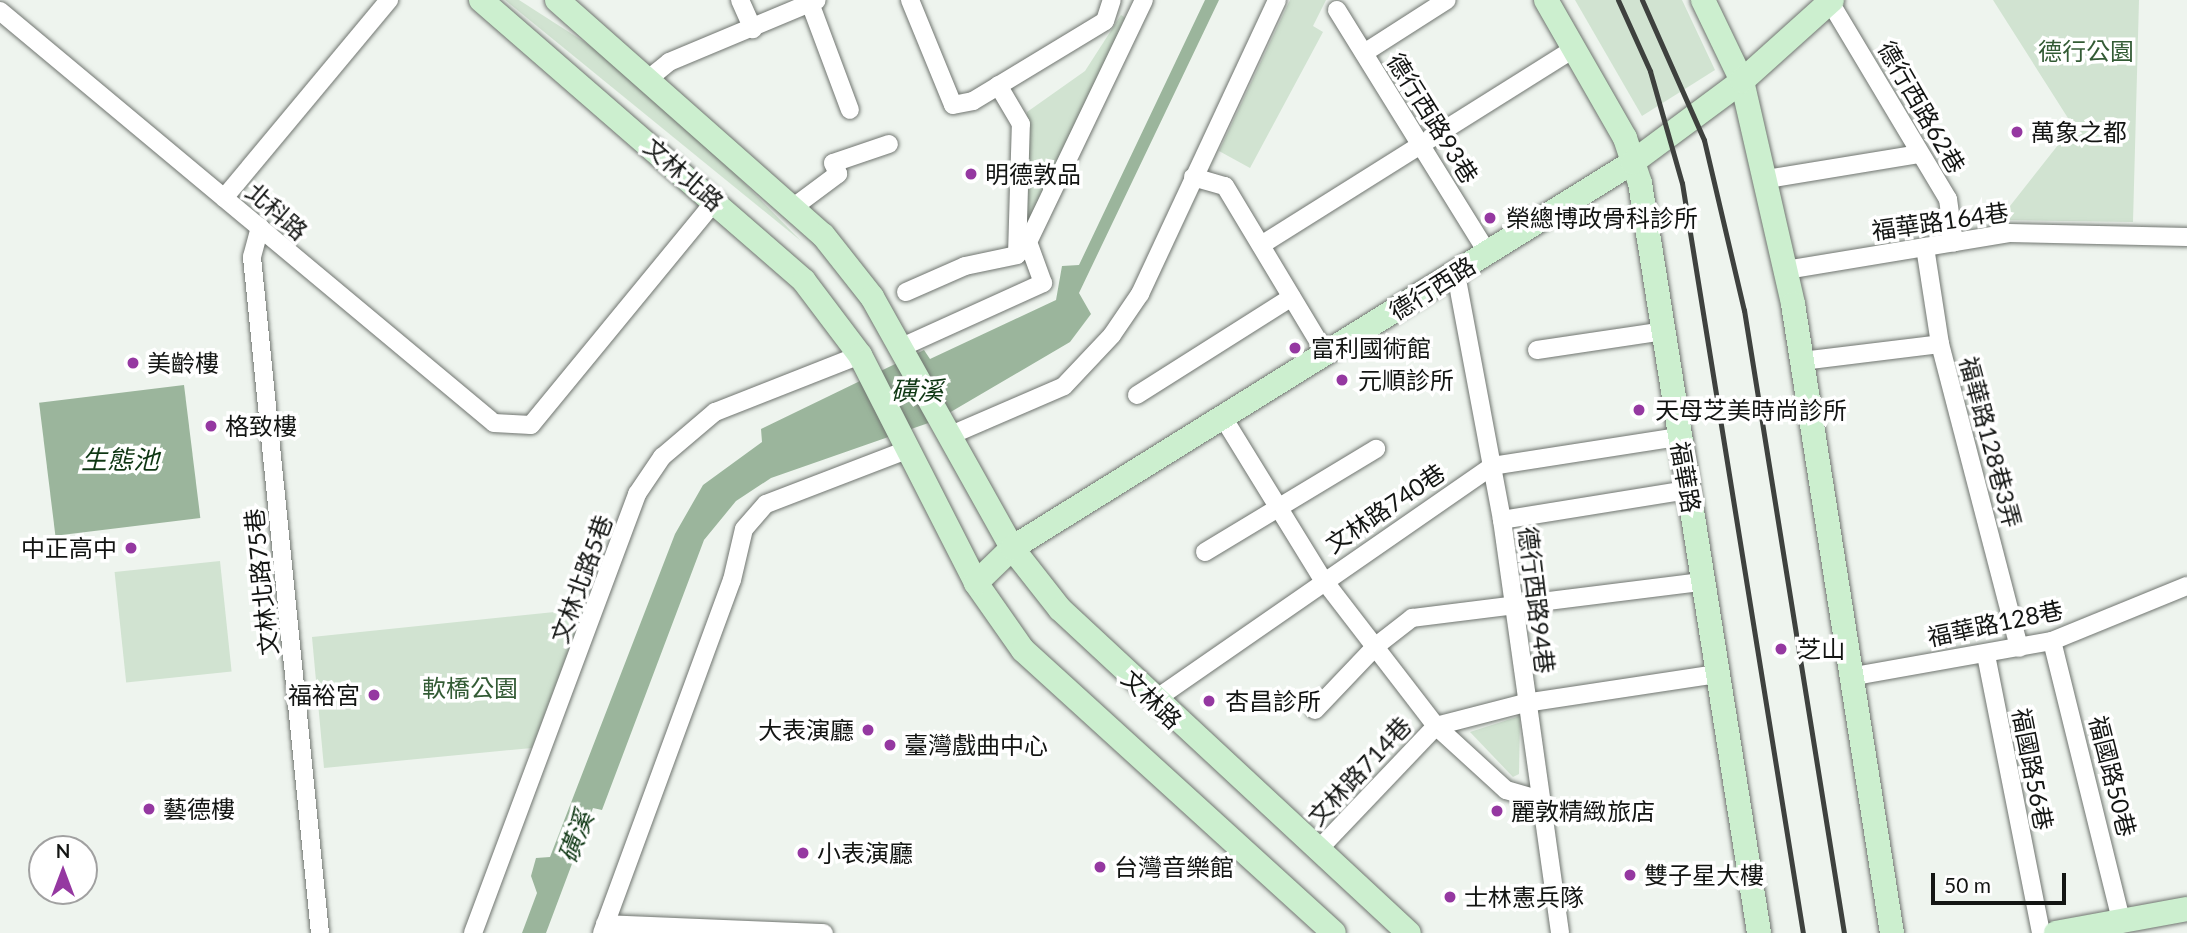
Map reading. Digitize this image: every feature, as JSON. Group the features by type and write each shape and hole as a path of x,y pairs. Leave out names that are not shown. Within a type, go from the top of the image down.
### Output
{"street":[{"path":"224,198 389,0"},
{"name":"文林北路","path":"481,0 804,281 863,361 904,440"},
{"name":"文林北路","path":"557,0 796,206 872,297 948,429"},
{"path":"740,0 753,29"},
{"path":"910,0 953,105 998,85 1105,21 1112,0"},
{"path":"904,351 1043,284 1041,271 1028,242 1144,0"},
{"path":"948,429 1064,386 1087,366 1140,294 1277,0"},
{"path":"1364,53 1447,0"},
{"name":"福華路","path":"1546,0 1633,162 1664,331 1678,437 1759,933"},
{"path":"1703,0 1742,81 1768,179 1802,361 1849,677 1892,933"},
{"name":"德行西路","path":"976,583 1012,548 1224,419 1633,162 1742,81 1831,1"},
{"name":"德行西路62巷","path":"1831,1 1948,199 1954,243"},
{"path":"647,80 669,62 814,2 849,110"},
{"name":"德行西路93巷","path":"1337,10 1488,252"},
{"name":"北科路","path":"0,11 494,423 531,425 715,201"},
{"path":"1261,245 1573,49"},
{"path":"906,292 965,266 1017,255 1021,124 998,85"},
{"path":"796,206 838,174 833,163 889,144"},
{"path":"1768,179 1920,154"},
{"path":"1193,177 1225,186 1326,354"},
{"name":"文林北路75巷","path":"260,227 252,257 320,933"},
{"name":"福華路164巷","path":"1786,270 2009,233 2187,237"},
{"name":"福華路128巷3弄","path":"1925,247 1940,344 2019,648"},
{"name":"德行西路94巷","path":"1456,274 1502,520 1538,799 1560,933"},
{"path":"1137,395 1292,297"},
{"path":"1537,350 1664,331"},
{"path":"1802,361 1940,344"},
{"name":"文林北路5巷","path":"472,933 637,494 662,457 715,412 863,361"},
{"path":"1224,419 1322,578 1436,726 1506,790 1538,799"},
{"name":"文林路","path":"948,429 1012,548 1060,609 1153,701 1409,933"},
{"name":"文林路740巷","path":"1153,701 1322,578 1492,466 1678,437"},
{"path":"824,933 604,929 748,522 766,504 904,440"},
{"name":"文林路","path":"904,440 976,583 1023,650 1334,933"},
{"path":"1205,552 1376,449"},
{"path":"1502,520 1688,490"},
{"path":"1315,710 1376,646 1412,618 1512,609 1703,582"},
{"name":"福華路128巷","path":"1849,677 1986,655 2052,641 2187,586"},
{"name":"福國路50巷","path":"2052,641 2122,923"},
{"name":"福國路56巷","path":"1986,655 2041,933"},
{"path":"1436,726 1525,703 1717,674"},
{"name":"文林路714巷","path":"1317,851 1436,726"},
{"path":"2056,933 2187,909"}],"green space":[{"path":"505,0 519,0 600,52 704,142 801,241"},
{"path":"1290,0 1326,0 1313,26 1323,32 1250,168 1219,151"},
{"path":"1575,0 1682,0 1715,70 1642,116"},
{"name":"德行公園","path":"1993,0 2139,0 2133,222 1999,220 2073,126"},
{"path":"1121,15 1127,19 1023,233 1027,112 1085,71"},
{"path":"220,561 232,671 126,682 115,572"},
{"name":"軟橋公園","path":"584,609 532,748 324,768 312,637"},
{"path":"1520,716 1519,774 1513,777 1470,732"}],"water":[{"name":"磺溪","path":"1205,0 1219,0 1079,293 1091,314 1070,342 937,420 771,478 736,501 704,540 602,810 593,808 546,933 522,933 537,893 531,876 536,858 550,857 675,534 703,485 762,442 761,429 924,350 930,359 1056,300 1062,266 1079,265"},
{"name":"生態池","path":"184,385 200,518 55,536 39,403"}],"railway":[{"path":"1618,0 1650,71 1682,183 1803,933"},
{"path":"1642,0 1704,140 1744,310 1844,933"}],"place":[{"name":"萬象之都","path":"2017,132"},
{"name":"明德敦品","path":"971,174"},
{"name":"榮總博政骨科診所","path":"1490,218"},
{"name":"富利國術館","path":"1295,348"},
{"name":"美齡樓","path":"133,363"},
{"name":"元順診所","path":"1342,380"},
{"name":"天母芝美時尚診所","path":"1639,410"},
{"name":"格致樓","path":"211,426"},
{"name":"中正高中","path":"131,548"},
{"name":"芝山","path":"1781,649"},
{"name":"福裕宮","path":"374,695"},
{"name":"杏昌診所","path":"1209,701"},
{"name":"大表演廳","path":"868,730"},
{"name":"臺灣戲曲中心","path":"890,745"},
{"name":"藝德樓","path":"149,809"},
{"name":"麗敦精緻旅店","path":"1497,811"},
{"name":"小表演廳","path":"803,853"},
{"name":"台灣音樂館","path":"1100,867"},
{"name":"雙子星大樓","path":"1630,875"},
{"name":"士林憲兵隊","path":"1450,897"}]}
